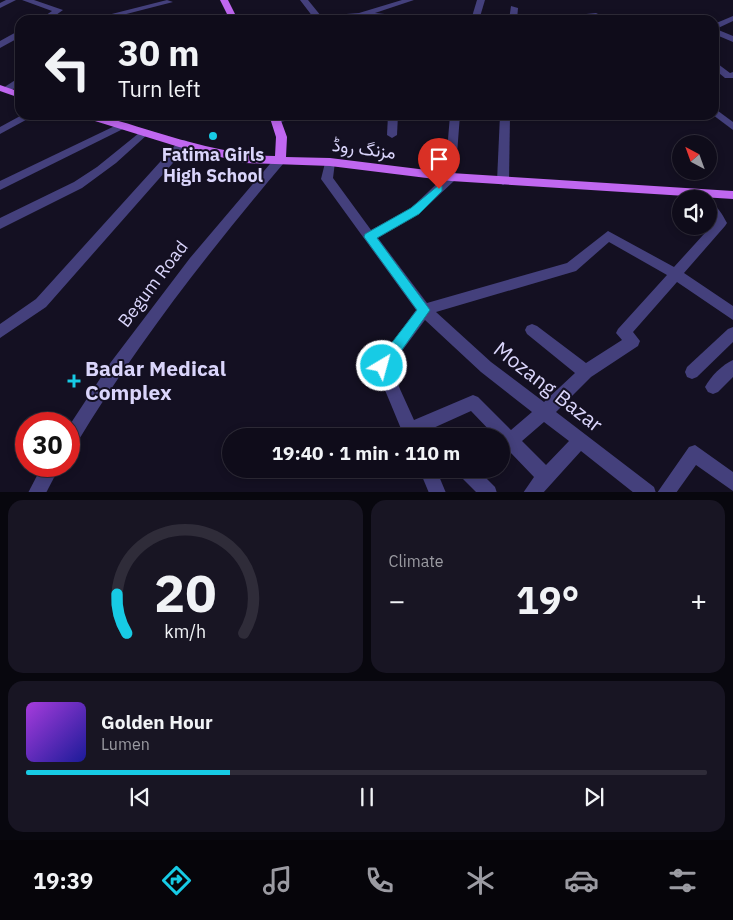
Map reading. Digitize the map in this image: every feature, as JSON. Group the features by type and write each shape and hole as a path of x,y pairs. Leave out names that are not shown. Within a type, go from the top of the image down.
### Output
{"main road":[{"path":"224,0 232,15"},
{"path":"3,89 15,93"},
{"name":"مزنگ روڈ","path":"102,120 183,144 245,159 330,162 451,177 672,194"},
{"path":"276,120 282,139 282,152 279,160"},
{"name":"مزنگ روڈ","path":"717,196 733,195"}],"street":[{"path":"0,6 12,0"},
{"path":"26,0 59,10 50,15"},
{"path":"304,0 316,15"},
{"path":"350,15 360,14 409,0"},
{"path":"476,15 481,0"},
{"path":"113,15 168,2"},
{"path":"513,15 514,8"},
{"path":"360,14 370,15"},
{"path":"719,25 731,21"},
{"path":"719,33 733,38"},
{"path":"0,45 15,36"},
{"path":"719,68 728,76 733,75"},
{"path":"3,89 15,83"},
{"path":"719,115 733,126"},
{"path":"0,130 20,120"},
{"path":"392,134 393,120"},
{"path":"369,237 415,211 451,177 455,120"},
{"path":"503,181 505,120"},
{"path":"0,186 121,126"},
{"path":"0,224 54,199 88,180 115,160 144,132"},
{"path":"0,332 41,303 183,144"},
{"name":"Begum Road","path":"80,422 109,375 220,229 279,160"},
{"name":"Mozang Bazar","path":"330,162 327,179 424,310 486,367 648,492"},
{"path":"717,217 721,223 717,228"},
{"path":"510,442 586,372 633,341 623,333 710,235"},
{"path":"410,428 382,366 424,310 570,267 608,236 676,274 733,314"},
{"path":"532,330 586,372"},
{"path":"692,372 733,333"},
{"path":"713,387 733,367"},
{"path":"422,428 472,402 493,428"},
{"path":"531,492 581,440"},
{"path":"510,448 546,477"},
{"path":"665,492 695,454 733,483"},
{"path":"36,492 45,477"},
{"path":"431,478 438,492"},
{"path":"478,478 489,492"}],"place":[{"name":"Fatima Girls High School","path":"213,136"},
{"name":"Badar Medical Complex","path":"74,381"}],"route":[{"path":"382,366 424,310 369,237 415,211 439,189"}]}
